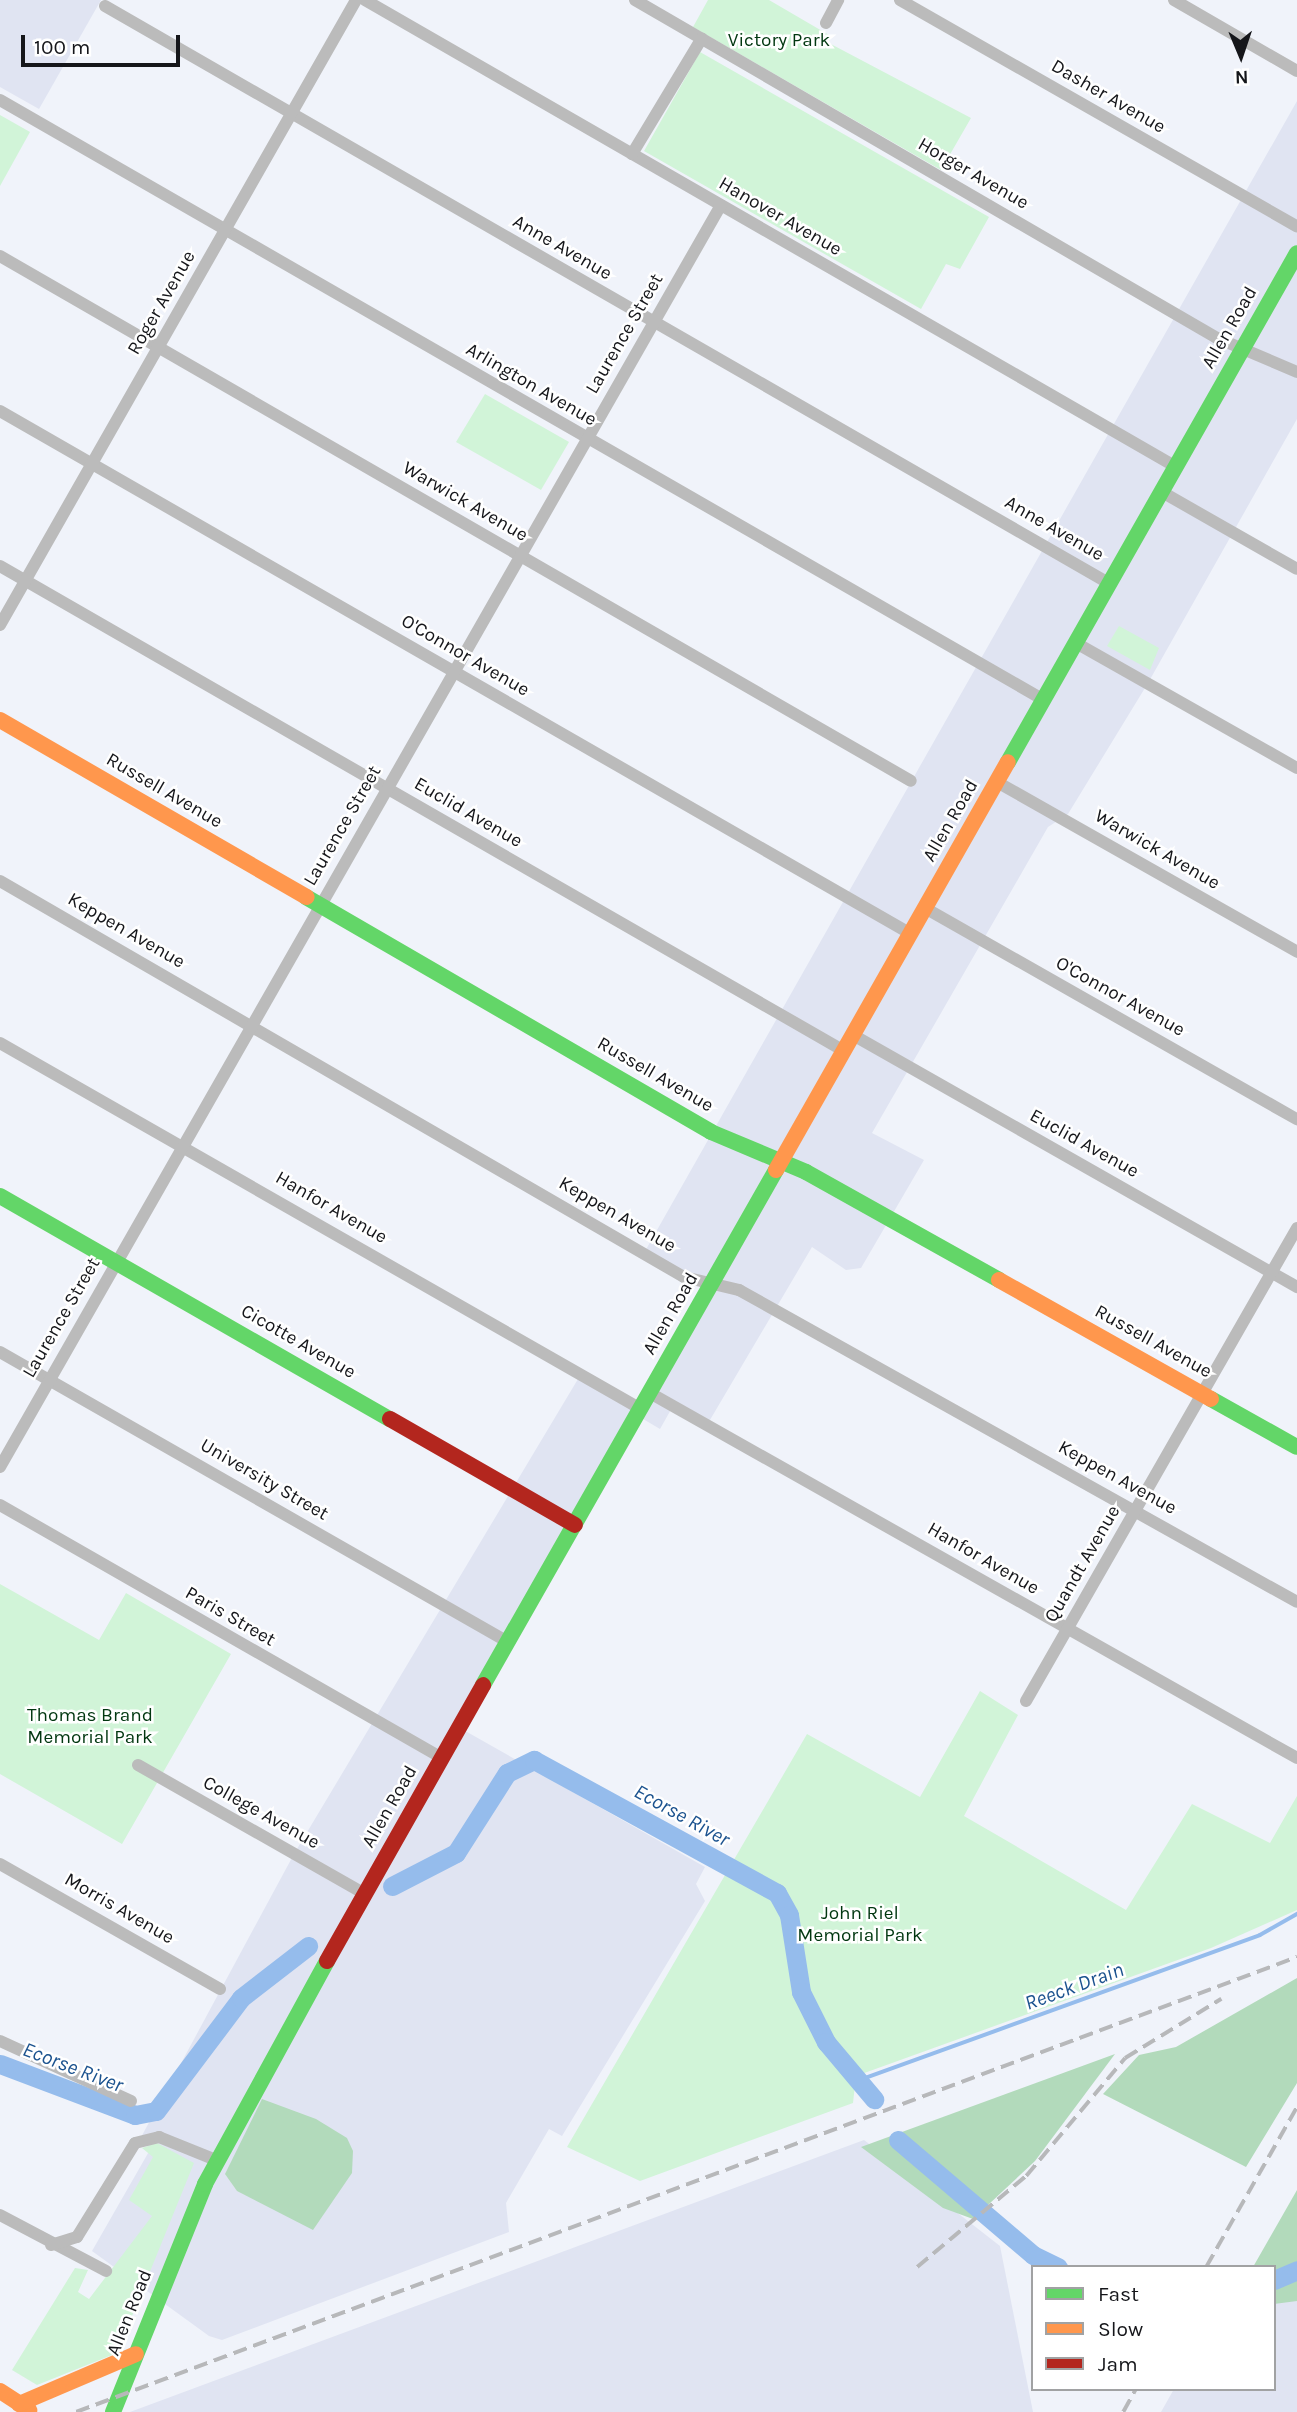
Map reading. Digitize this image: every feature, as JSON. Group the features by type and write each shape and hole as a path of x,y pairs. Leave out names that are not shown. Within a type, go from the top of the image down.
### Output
{"main road":[{"name":"Allen Road","path":"113,2412 216,2160 1297,253"},
{"name":"Russell Avenue","path":"0,720 711,1132 780,1164 806,1172 1297,1447"},
{"name":"Cicotte Avenue","path":"0,1196 575,1525"},
{"path":"0,2391 25,2408 136,2354"}],"street":[{"name":"Roger Avenue","path":"0,625 356,0"},
{"name":"Hanover Avenue","path":"365,0 1176,467"},
{"name":"Horger Avenue","path":"635,0 1242,347 1297,372"},
{"path":"826,23 838,0"},
{"name":"Dasher Avenue","path":"900,0 1297,226"},
{"path":"1174,0 1297,71"},
{"name":"Anne Avenue","path":"105,6 1110,584"},
{"path":"632,154 702,38"},
{"name":"Arlington Avenue","path":"0,100 1044,700"},
{"name":"Laurence Street","path":"0,1466 721,205"},
{"name":"Warwick Avenue","path":"0,256 911,781"},
{"name":"O'Connor Avenue","path":"0,411 911,934"},
{"path":"1162,492 1297,569"},
{"name":"Euclid Avenue","path":"0,566 844,1051"},
{"path":"1076,643 1297,768"},
{"name":"Warwick Avenue","path":"998,782 1297,952"},
{"name":"Keppen Avenue","path":"0,881 684,1277 739,1290 1297,1602"},
{"name":"O'Connor Avenue","path":"925,908 1297,1119"},
{"name":"Euclid Avenue","path":"853,1035 1297,1286"},
{"name":"Hanfor Avenue","path":"0,1043 184,1145 641,1409"},
{"name":"Quandt Avenue","path":"1026,1701 1297,1228"},
{"name":"University Street","path":"0,1352 508,1642"},
{"name":"Hanfor Avenue","path":"650,1393 1297,1758"},
{"name":"Paris Street","path":"0,1505 442,1758"},
{"name":"College Avenue","path":"138,1765 365,1894"},
{"name":"Morris Avenue","path":"0,1864 220,1989"},
{"path":"0,2041 131,2101"},
{"path":"51,2245 77,2237 125,2154 139,2141 179,2142 216,2160"},
{"path":"0,2215 51,2245 106,2272"}],"shaded area":[{"path":"0,0 101,0 39,109 0,87"},
{"path":"1297,101 1297,419 1148,683 1068,814 1048,827 872,1133 924,1160 861,1268 846,1270 812,1247 707,1425 673,1406 660,1429 638,1416 460,1728 705,1867 696,1884 705,1901 562,2136 549,2129 506,2203 509,2232 222,2340 209,2336 92,2251 151,2148 139,2141 294,1854 581,1374 641,1409 712,1284 644,1253"},
{"path":"864,2140 1000,2246 1033,2412 130,2412"},
{"path":"1297,2287 1297,2412 1161,2412 1173,2391 1276,2391 1276,2295"}],"green space":[{"name":"Victory Park","path":"708,0 769,0 829,35 822,49 827,42 971,118 941,170 693,27"},
{"path":"700,52 989,217 960,269 946,264 921,309 644,151"},
{"path":"0,115 30,132 0,186"},
{"path":"485,394 569,442 541,490 456,442"},
{"path":"1119,626 1159,648 1150,670 1107,646"},
{"name":"Thomas Brand Memorial Park","path":"0,1584 99,1640 126,1593 231,1654 122,1844 0,1774"},
{"name":"John Riel Memorial Park","path":"980,1691 1018,1715 964,1816 1126,1910 1192,1804 1270,1843 1297,1796 1297,1910 1211,1948 856,2076 853,2103 640,2181 567,2147 807,1734 920,1797"},
{"path":"1297,1978 1297,2083 1246,2167 1103,2094 1139,2055 1176,2047"},
{"path":"1115,2054 1035,2161 973,2219 943,2208 861,2147"},
{"path":"262,2099 316,2119 347,2138 353,2151 352,2173 313,2230 237,2191 225,2174"},
{"path":"157,2143 194,2163 117,2353 37,2385 12,2370 75,2268 88,2270 78,2292 89,2299 152,2216 129,2200 153,2157 142,2148"},
{"path":"1297,2190 1297,2301 1276,2304 1276,2265 1254,2265"}],"waterway":[{"name":"Ecorse River","path":"392,1886 456,1853 507,1773 534,1760 777,1893 789,1915 801,1992 826,2042 874,2099"},
{"name":"Reeck Drain","path":"860,2080 1260,1935 1297,1914"},
{"name":"Ecorse River","path":"0,2064 135,2115 156,2111 241,1998 308,1946"},
{"name":"Ecorse River","path":"898,2140 1033,2255 1054,2265"},
{"name":"Ecorse River","path":"1276,2279 1297,2270"}],"railway":[{"path":"76,2412 1297,1957"},
{"path":"917,2267 1026,2176 1125,2058 1221,1999"},
{"path":"1207,2265 1297,2107"},
{"path":"1123,2412 1135,2391"}],"traffic: fast":[{"path":"1008,762 1297,253"},
{"path":"306,897 711,1132 806,1172 999,1280"},
{"path":"483,1685 776,1170"},
{"path":"0,1196 390,1419"},
{"path":"1211,1399 1297,1447"},
{"path":"113,2412 205,2184 327,1961"}],"traffic: slow":[{"path":"0,720 306,897"},
{"path":"776,1170 1008,762"},
{"path":"999,1280 1211,1399"},
{"path":"19,2404 136,2354"},
{"path":"0,2391 29,2410"}],"traffic: jam":[{"path":"390,1419 575,1525"},
{"path":"327,1961 483,1685"}]}
